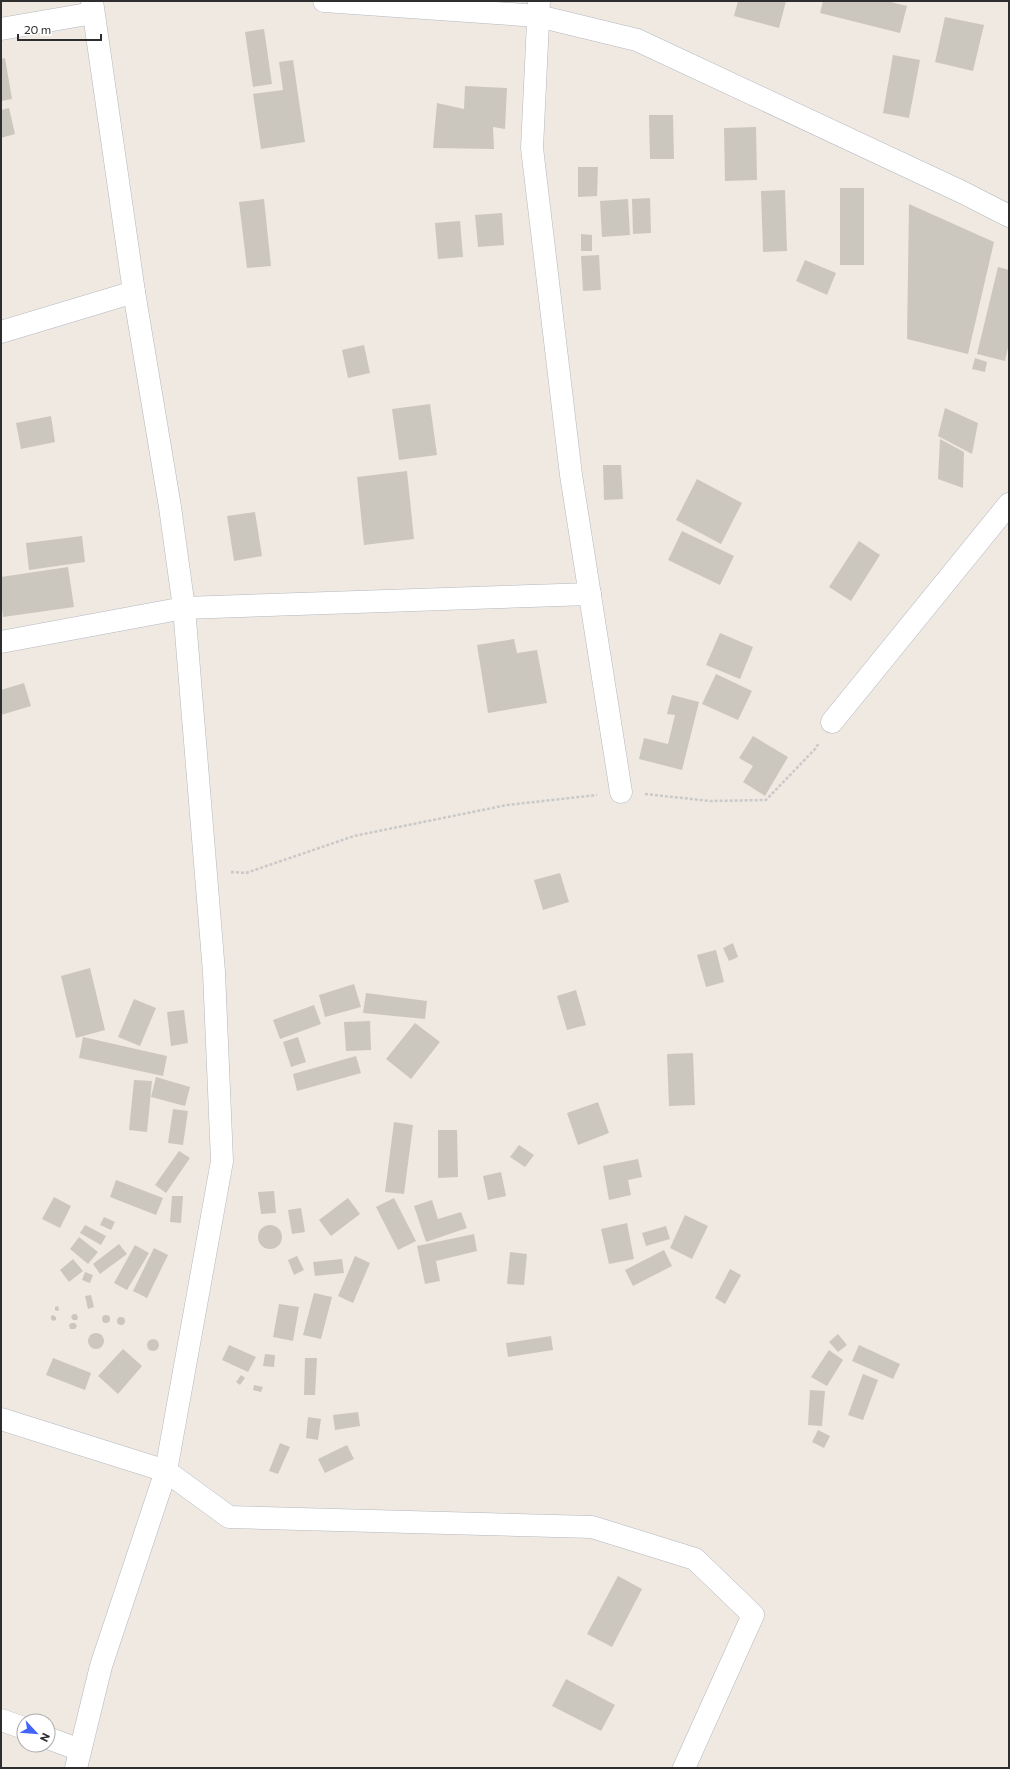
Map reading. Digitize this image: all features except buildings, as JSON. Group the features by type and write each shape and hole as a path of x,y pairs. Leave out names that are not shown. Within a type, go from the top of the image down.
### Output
{"street":[{"path":"324,1 538,8 637,40 962,192 1009,216"},
{"path":"1,29 93,7 134,292 170,507 184,608 214,972 222,1161 166,1471 101,1666 78,1759 56,1744"},
{"path":"538,8 532,148 571,474 621,792"},
{"path":"1,332 134,292"},
{"path":"832,722 1009,504"},
{"path":"1,642 184,608 590,594"},
{"path":"1,1419 166,1471 229,1517 592,1527 695,1559 753,1615 684,1768"},
{"path":"1,1720 16,1725"}],"path":[{"path":"205,870 246,873 354,836 507,805 621,792 710,801 766,800 815,749 832,722"}]}
